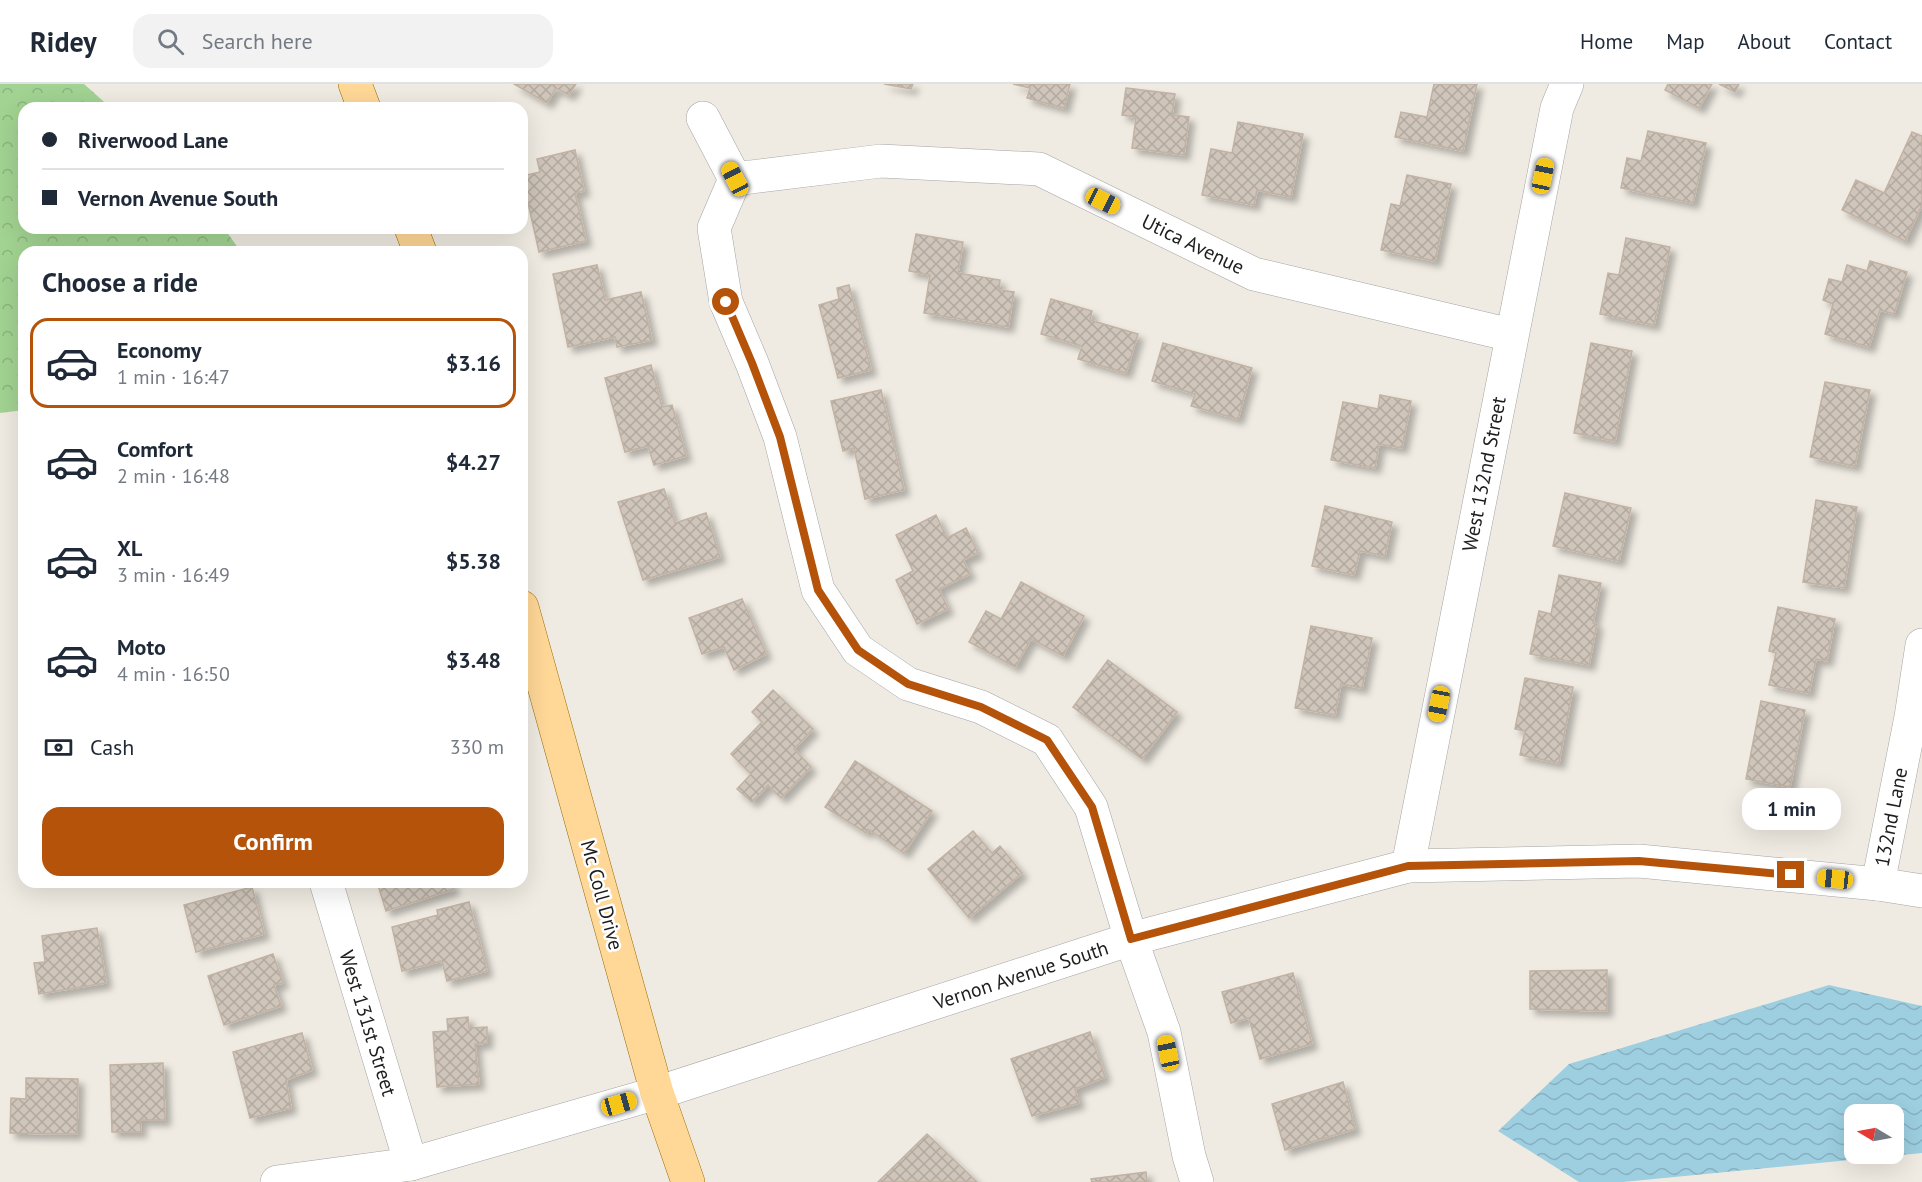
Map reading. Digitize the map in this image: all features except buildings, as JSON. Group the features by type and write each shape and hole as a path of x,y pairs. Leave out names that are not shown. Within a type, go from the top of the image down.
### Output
{"main road":[{"path":"355,84 362,102"},
{"name":"Mc Coll Drive","path":"528,629 657,1093 688,1182"}],"street":[{"name":"West 132nd Street","path":"1408,866 1511,334 1557,108 1567,84"},
{"path":"703,118 735,179 714,228 726,302 780,437 818,590 858,650 908,684 981,707 1047,740 1092,807 1131,939 1164,1032 1189,1156 1197,1182"},
{"name":"Utica Avenue","path":"735,179 882,161 1039,169 1254,274 1511,334"},
{"name":"132nd Lane","path":"1878,884 1911,717 1922,645"},
{"name":"Vernon Avenue South","path":"277,1182 411,1164 657,1093 1131,939 1408,866 1639,861 1878,884 1922,891"},
{"name":"West 131st Street","path":"328,888 411,1164"}],"green space":[{"path":"0,84 84,84 104,102 18,102 18,234 228,234 237,246 18,246 18,411 0,413"}],"water":[{"path":"1829,985 1922,1006 1922,1153 1904,1155 1904,1104 1844,1104 1844,1161 1623,1182 1579,1182 1498,1131 1569,1064"}],"route":[{"path":"726,302 780,437 818,590 858,650 908,684 981,707 1047,740 1092,807 1131,939 1408,866 1639,861 1791,875"}]}
